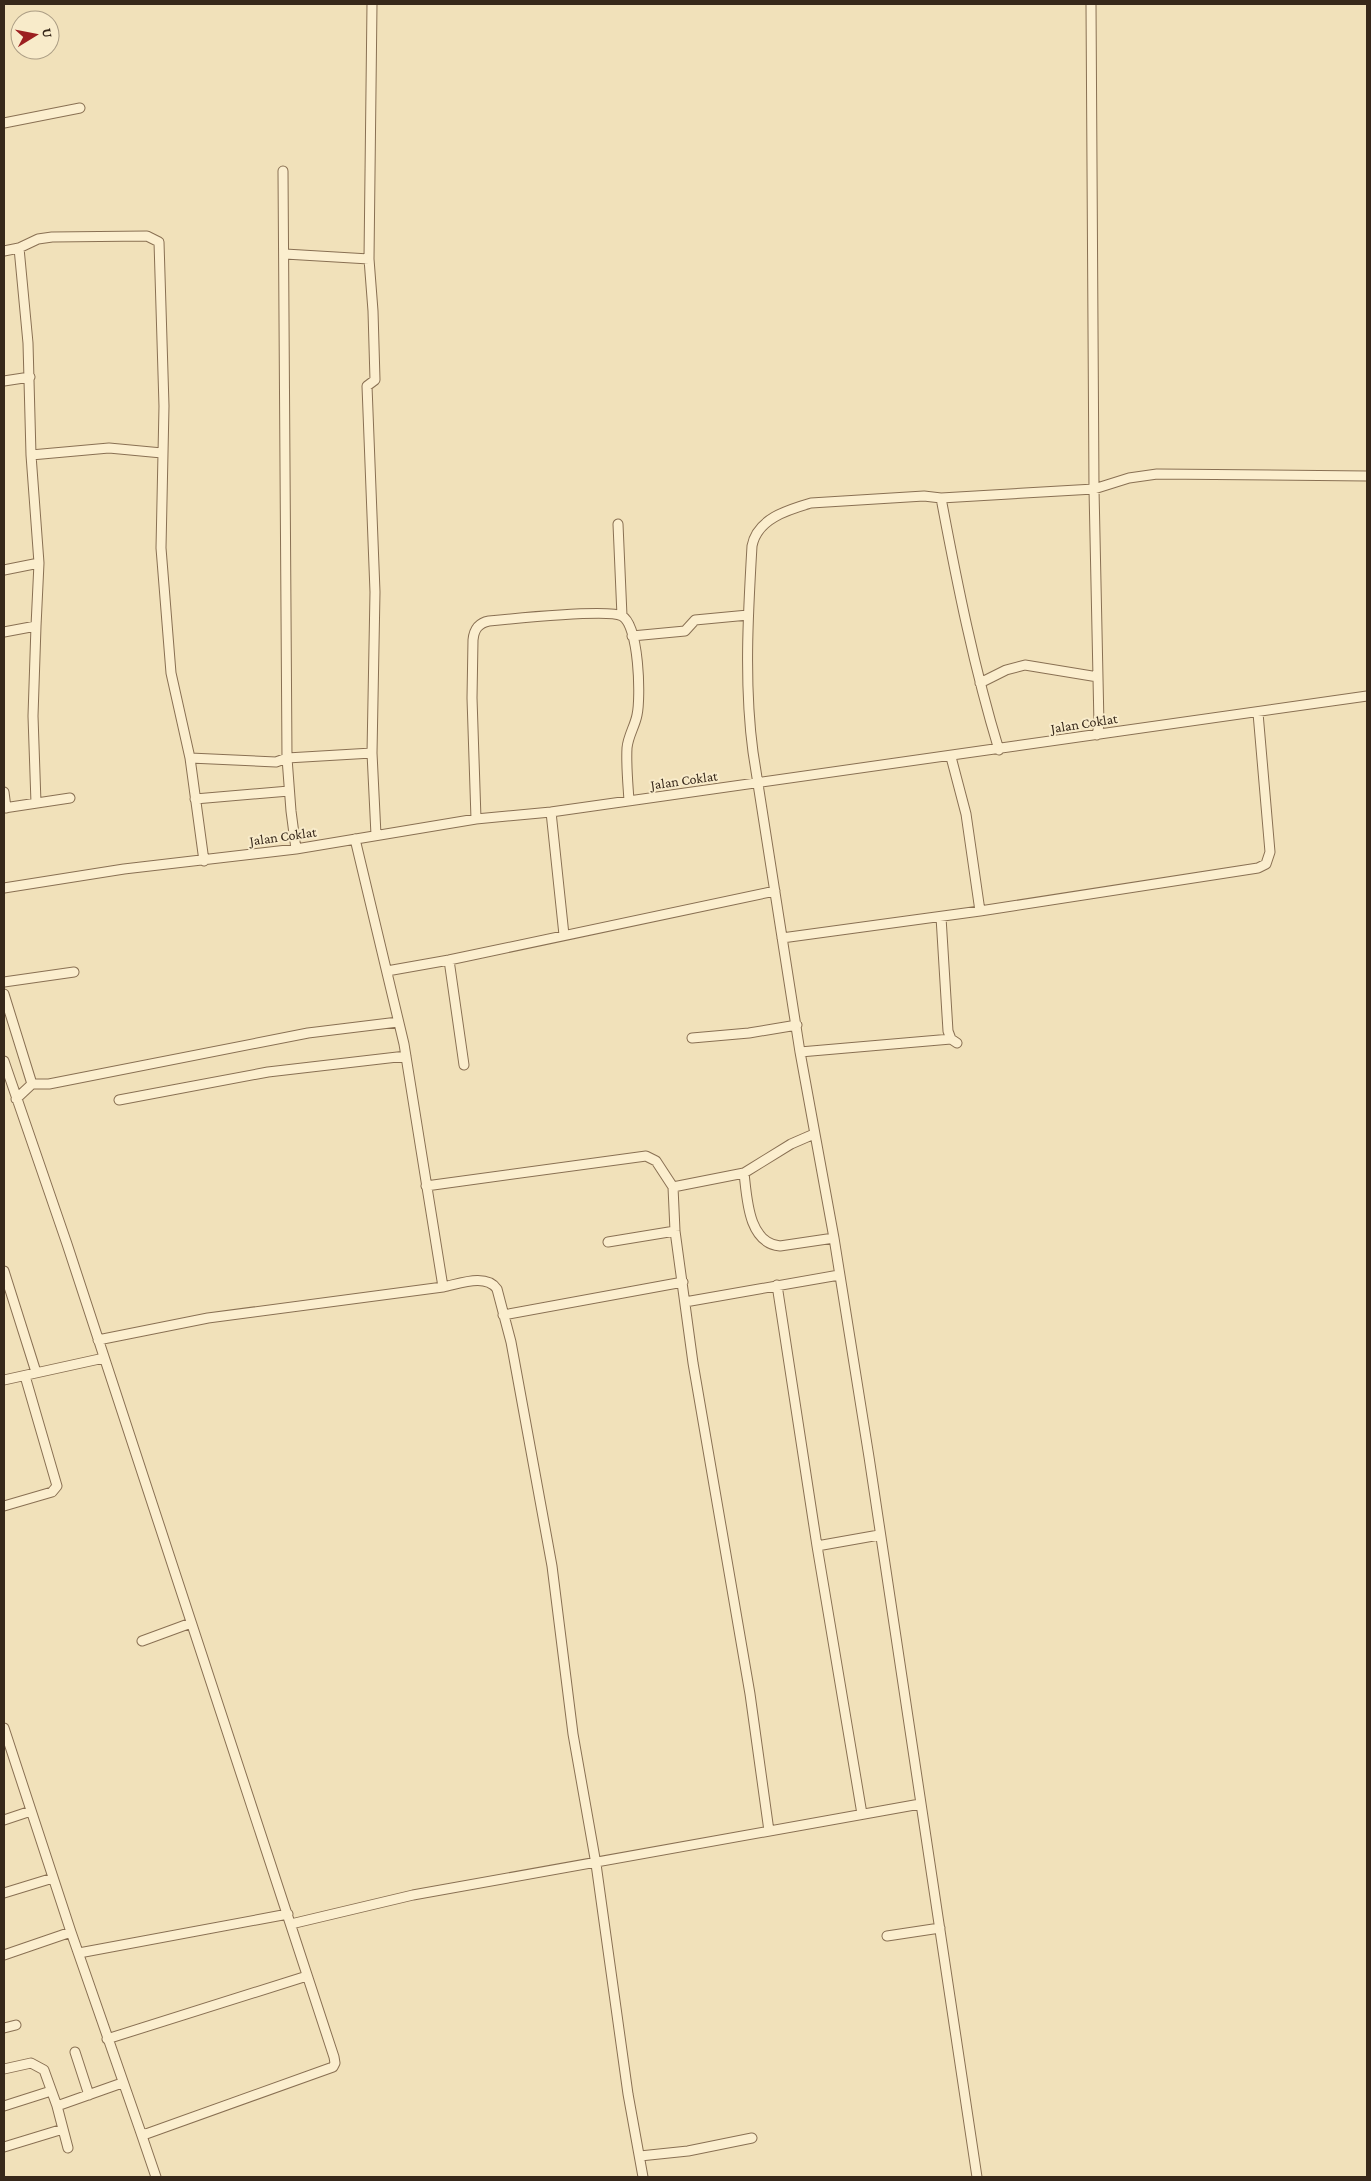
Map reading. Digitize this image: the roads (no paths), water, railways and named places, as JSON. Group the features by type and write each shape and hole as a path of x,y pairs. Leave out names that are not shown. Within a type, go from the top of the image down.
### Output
{"street":[{"path":"1090,4 1094,489 1098,677 1097,735"},
{"path":"372,6 369,259 375,380 367,386 375,592 368,753 376,835"},
{"path":"4,122 80,108"},
{"path":"283,171 288,758 289,791 296,849"},
{"path":"4,251 19,248 38,239 52,237 147,236 159,242 164,406 161,548 168,646 178,710 190,758 204,861"},
{"path":"19,248 30,377 31,455 39,563 33,716 36,804"},
{"path":"285,254 369,259"},
{"path":"4,381 30,377"},
{"path":"31,455 109,448 162,453"},
{"path":"977,2177 938,1904 920,1804 898,1648 834,1238 800,1052 751,735 748,615 754,536 763,524 811,503 1094,489 1129,478 1157,474 1367,476"},
{"path":"941,498 980,683 999,750"},
{"path":"618,524 622,616"},
{"path":"4,570 39,563"},
{"path":"476,819 472,698 473,640 477,627 484,622 507,619 593,613 622,616 628,622 636,652 638,706 628,744 629,801"},
{"path":"632,636 685,631 695,620 748,615"},
{"path":"4,632 36,626"},
{"path":"980,683 1006,670 1025,665 1098,677"},
{"name":"Jalan Coklat","path":"4,888 124,869 296,849 476,819 551,812 951,757 1177,722 1258,713 1367,696"},
{"path":"782,938 941,917 1258,868 1266,864 1270,852 1258,713"},
{"path":"190,758 276,762 288,758 368,753"},
{"path":"951,757 966,814 980,911"},
{"path":"195,799 289,791"},
{"path":"4,792 5,808 70,798"},
{"path":"551,812 564,936"},
{"path":"355,839 406,1056 443,1287"},
{"path":"387,971 564,936 775,890"},
{"path":"800,1052 954,1041 948,1031 941,917"},
{"path":"449,960 464,1065"},
{"path":"4,982 74,972"},
{"path":"4,994 32,1084"},
{"path":"16,1099 32,1084 49,1084 308,1033 398,1022"},
{"path":"692,1038 749,1034 797,1025"},
{"path":"120,1100 268,1072 406,1056"},
{"path":"4,1061 104,1358 334,2057 333,2067 146,2134 141,2133"},
{"path":"673,1188 744,1173 791,1144 814,1134"},
{"path":"426,1186 646,1156 656,1160 673,1188 674,1231 683,1282 693,1363 750,1694 770,1831"},
{"path":"744,1173 754,1227 760,1236 773,1245 780,1246 834,1238"},
{"path":"608,1242 674,1231"},
{"path":"4,1271 36,1372"},
{"path":"685,1302 839,1275"},
{"path":"98,1340 208,1318 443,1287 480,1280 493,1284 497,1288 511,1342 552,1566 573,1734 596,1864 628,2094 643,2177"},
{"path":"503,1315 683,1282"},
{"path":"777,1285 817,1546 862,1814"},
{"path":"4,1380 104,1358"},
{"path":"4,1506 52,1492 57,1486 25,1376"},
{"path":"817,1546 879,1535"},
{"path":"142,1641 191,1623"},
{"path":"4,1728 107,2039 156,2177"},
{"path":"291,1924 413,1895 596,1864 920,1804"},
{"path":"4,1820 31,1811"},
{"path":"4,1893 53,1878"},
{"path":"79,1953 288,1914"},
{"path":"887,1936 940,1928"},
{"path":"4,1955 71,1932"},
{"path":"107,2039 307,1976"},
{"path":"4,2028 16,2025"},
{"path":"75,2052 89,2095"},
{"path":"4,2069 24,2064 36,2065 44,2070 57,2106 68,2148"},
{"path":"57,2106 122,2082"},
{"path":"4,2106 52,2091"},
{"path":"4,2147 63,2129"},
{"path":"640,2156 688,2151 752,2138"}]}
